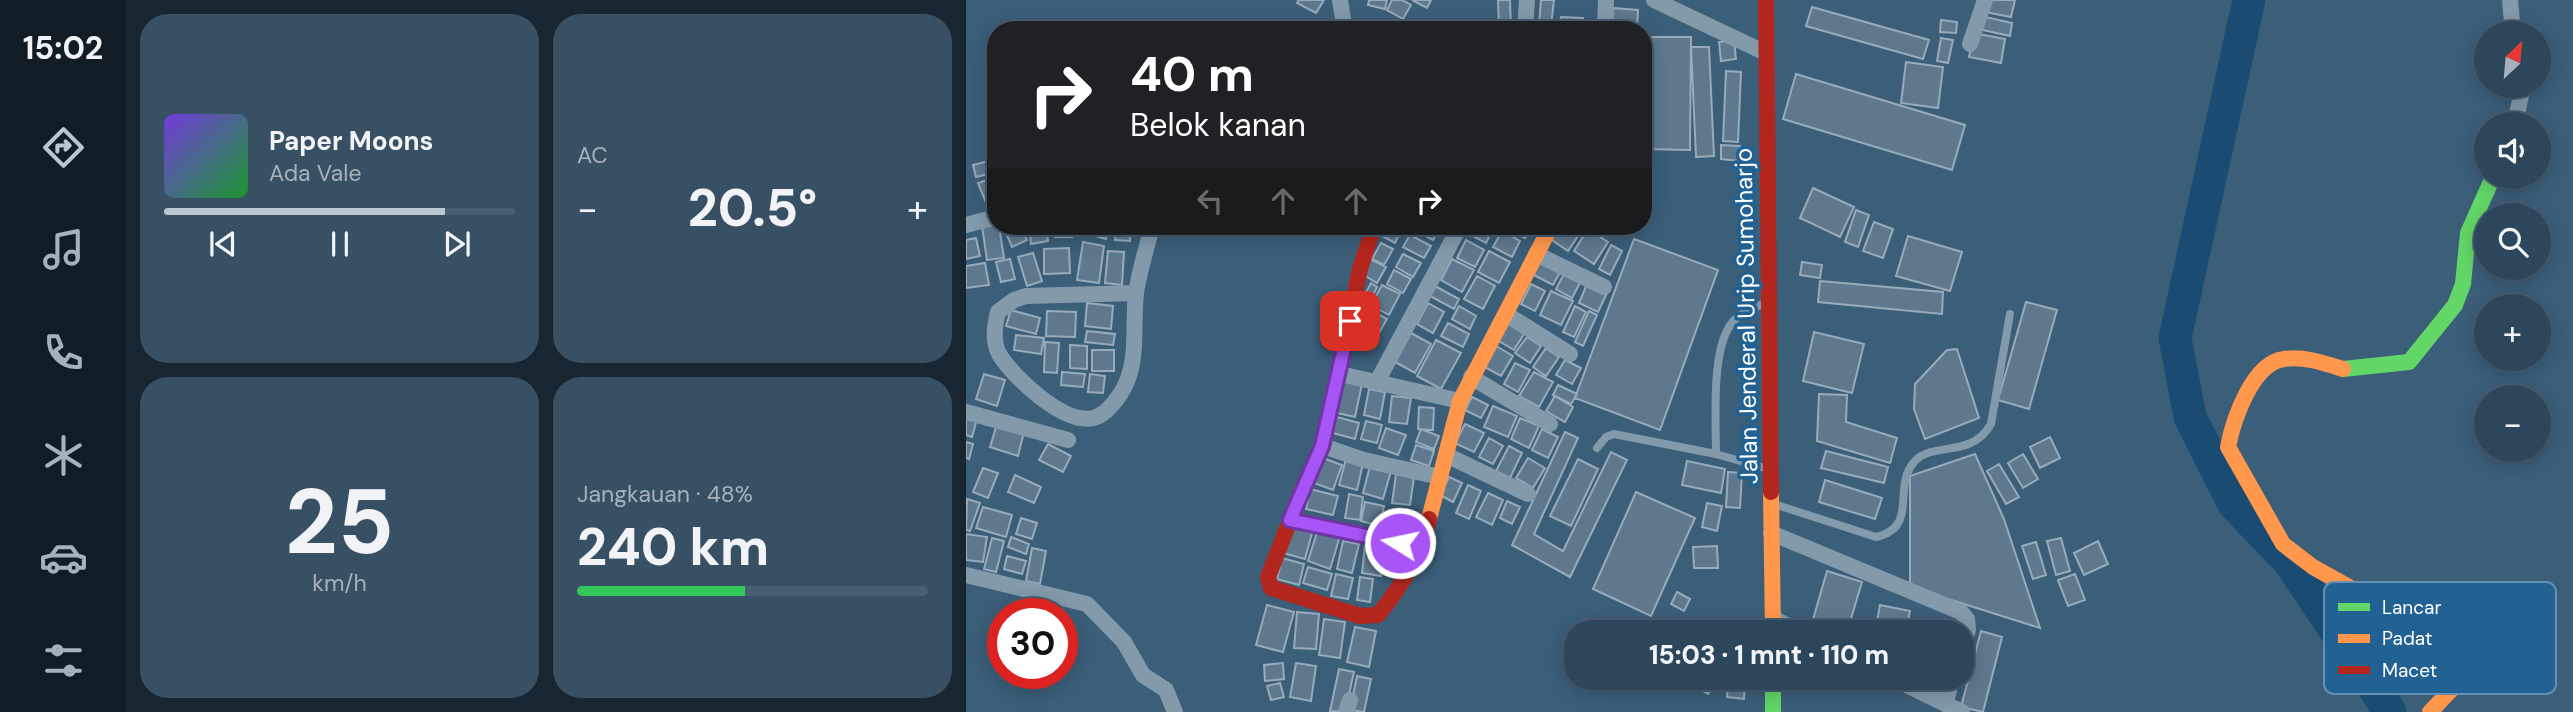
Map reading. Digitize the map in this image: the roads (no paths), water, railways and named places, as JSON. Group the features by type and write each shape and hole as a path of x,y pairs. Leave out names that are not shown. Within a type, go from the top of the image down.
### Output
{"main road":[{"name":"Jalan Jenderal Urip Sumoharjo","path":"1766,0 1773,620"},
{"path":"2340,582 2313,567 2283,544 2228,447 2232,422 2249,389 2268,366 2282,359 2313,360 2348,371 2409,362 2455,305 2463,284 2468,233 2488,189"},
{"path":"1371,235 1360,269 1340,374 1322,446 1268,577 1271,588 1360,616 1378,615 1387,606 1422,547 1460,401 1546,235"},
{"path":"1773,690 1773,712"},
{"path":"2435,707 2447,694"}],"street":[{"path":"1340,0 1344,21"},
{"path":"1526,21 1527,0"},
{"path":"1605,21 1606,0"},
{"path":"1654,0 1766,53"},
{"path":"1970,44 1985,0"},
{"path":"2510,0 2513,21"},
{"path":"966,225 987,219"},
{"path":"1136,293 1026,296 1014,300 998,312 993,330 999,353 1039,398 1071,417 1094,418 1109,408 1122,392 1132,367 1136,293 1147,235"},
{"path":"1377,382 1455,235"},
{"path":"1536,254 1604,287"},
{"path":"1506,314 1570,354"},
{"path":"1340,374 1460,401"},
{"path":"1471,377 1550,424"},
{"path":"966,412 1068,440"},
{"path":"1322,446 1364,460 1440,477"},
{"path":"1446,455 1528,494"},
{"path":"1290,520 1422,547"},
{"path":"1771,533 1961,612 1967,620"},
{"path":"966,575 1087,604 1109,623 1124,642 1143,675 1167,690 1174,712"},
{"path":"1916,690 1962,712"},
{"path":"1945,705 1949,690"}],"lane":[{"path":"1716,454 1715,407 1722,344 1731,324 1745,312 1769,301"},
{"path":"1770,503 1876,537 1888,535 1898,526 1909,468 1918,458 1972,443 1983,438 1987,431 2010,314"},
{"path":"1597,448 1605,437 1614,434 1716,454 1771,470"}],"waterway":[{"path":"2249,0 2175,338 2190,417 2234,504 2291,564 2324,613"},
{"path":"2378,694 2390,712"}]}
